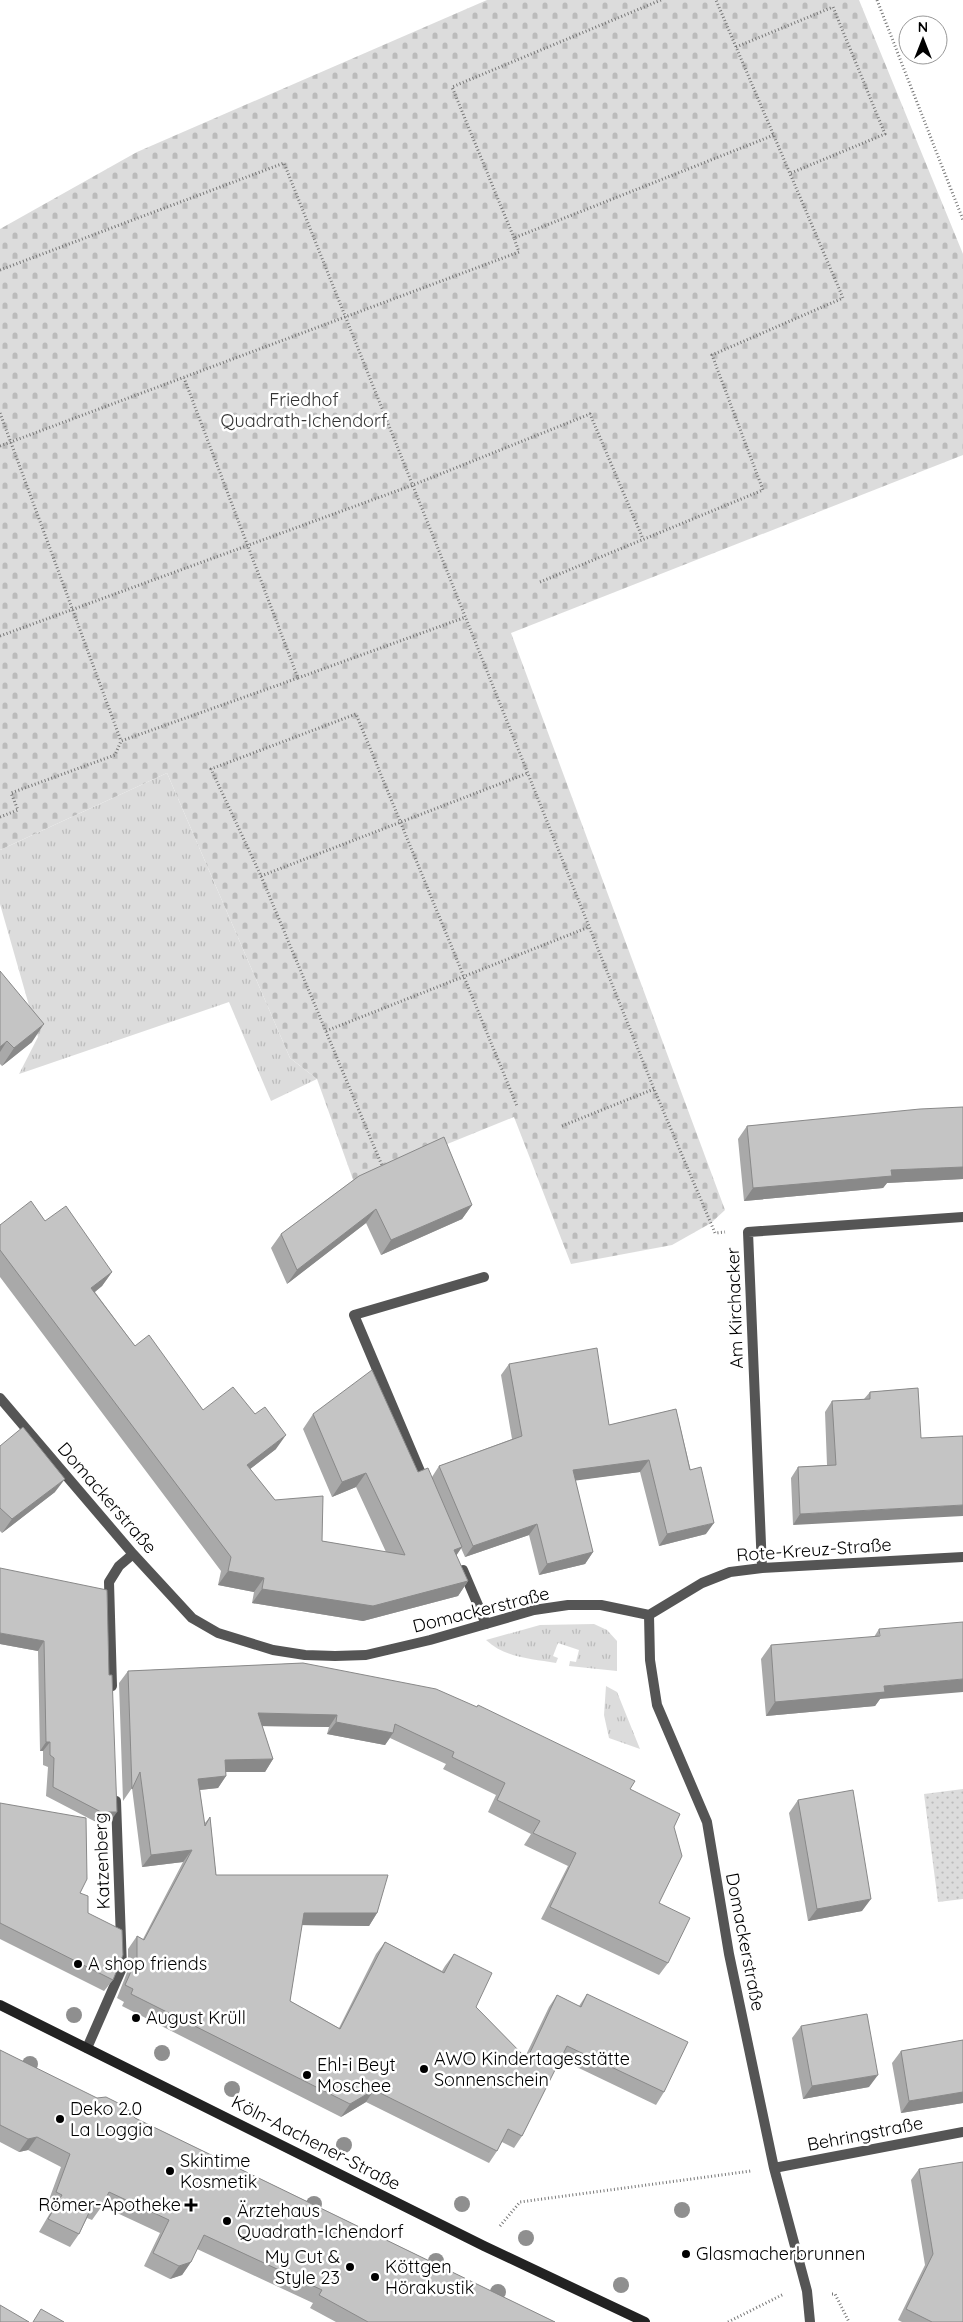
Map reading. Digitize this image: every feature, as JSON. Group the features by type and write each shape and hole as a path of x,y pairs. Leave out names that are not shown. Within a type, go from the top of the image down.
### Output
{"main road":[{"name":"Köln-Aachener-Straße","path":"0,2005 484,2246 645,2322"}],"street":[{"name":"Am Kirchacker","path":"762,1568 748,1232 963,1217"},
{"path":"432,1497 354,1315 484,1277"},
{"name":"Domackerstraße","path":"0,1398 133,1554 192,1618 218,1633 273,1650 305,1655 366,1655 430,1640 534,1610 568,1605 601,1605 649,1615 650,1660 657,1705 707,1822 729,1954 774,2168 807,2291 810,2322"},
{"path":"112,1696 109,1582 119,1566 133,1554"},
{"name":"Rote-Kreuz-Straße","path":"649,1615 702,1583 730,1572 762,1568 963,1558"},
{"path":"458,1560 486,1624"},
{"name":"Katzenberg","path":"87,2048 122,1968 115,1792"},
{"name":"Behringstraße","path":"774,2168 963,2132"}],"path":[{"path":"0,446 519,252 452,87 661,0"},
{"path":"540,582 762,490 712,355 843,298 716,0"},
{"path":"876,0 963,220"},
{"path":"736,47 833,7 885,134 791,174"},
{"path":"514,238 774,135"},
{"path":"0,270 284,163 654,1089 715,1233 748,1232"},
{"path":"184,378 298,678"},
{"path":"0,413 71,610 121,741 115,755 12,793 18,810 0,817"},
{"path":"0,636 246,544 413,485 590,414 644,539"},
{"path":"121,741 466,617"},
{"path":"385,1173 261,876 211,769 356,714 517,1106"},
{"path":"261,876 528,772"},
{"path":"326,1031 589,926"},
{"path":"562,1126 654,1089"},
{"path":"484,2246 520,2202 774,2168"}],"green space":[{"name":"Friedhof Quadrath-Ichendorf","path":"487,0 859,0 963,254 963,455 511,633 725,1210 711,1223 672,1245 571,1264 514,1117 435,1149 356,1188 317,1079 290,1058 167,773 0,850 0,229 137,152"},
{"path":"167,773 290,1058 317,1079 271,1101 229,1002 19,1074 38,1037 0,904 0,850"},
{"path":"594,1624 607,1630 617,1641 617,1671 569,1666 570,1661 576,1662 579,1650 558,1643 553,1656 558,1658 556,1663 510,1654 493,1646 486,1640 540,1625"},
{"path":"606,1686 617,1692 640,1749 609,1738 604,1715"},
{"path":"963,1789 963,1899 938,1902 924,1794"}],"building":[{"path":"0,971 44,1024 14,1048 7,1041 0,1047"},
{"path":"963,1107 963,1167 891,1170 892,1176 753,1188 747,1126 920,1109"},
{"path":"444,1137 472,1205 391,1240 376,1209 297,1270 281,1234 359,1176"},
{"path":"31,1201 45,1221 66,1206 112,1272 91,1288 135,1346 149,1335 203,1410 233,1387 255,1414 265,1407 286,1435 247,1465 275,1500 323,1496 322,1541 405,1555 366,1473 342,1482 313,1414 372,1370 418,1472 428,1468 462,1547 454,1550 468,1581 373,1606 262,1589 264,1578 228,1571 231,1557 0,1250 0,1225"},
{"path":"597,1348 609,1425 676,1409 690,1470 701,1467 714,1523 667,1534 649,1460 573,1470 593,1552 547,1564 537,1524 473,1546 439,1466 522,1436 509,1364"},
{"path":"918,1388 921,1438 963,1436 963,1505 800,1514 798,1467 836,1465 832,1401 870,1399 870,1392"},
{"path":"23,1427 65,1479 12,1519 0,1508 0,1446"},
{"path":"0,1568 107,1590 109,1675 112,1675 117,1812 101,1812 53,1787 54,1758 50,1755 50,1742 46,1742 44,1641 0,1633"},
{"path":"963,1622 963,1679 884,1686 885,1692 775,1702 771,1645 880,1636 879,1629"},
{"path":"303,1663 436,1689 477,1707 478,1705 635,1781 630,1789 680,1814 674,1827 682,1856 659,1903 690,1918 668,1963 550,1907 576,1853 533,1833 540,1821 497,1800 505,1783 452,1757 454,1752 395,1724 393,1733 336,1722 337,1715 258,1713 273,1759 225,1760 226,1776 198,1779 205,1826 210,1817 216,1875 388,1875 377,1913 304,1913 290,2001 340,2029 385,1942 444,1973 454,1954 492,1973 476,2007 527,2059 557,1995 581,2007 587,1994 688,2042 664,2092 567,2046 522,2136 508,2129 497,2151 374,2090 350,2104 131,1994 133,1989 125,1985 137,1958 137,1936 144,1940 192,1850 151,1855 140,1772 132,1789 128,1671"},
{"path":"853,1790 871,1899 817,1909 798,1800"},
{"path":"0,1803 86,1818 87,1879 80,1893 88,1896 88,1913 122,1930 123,1955 113,1980 0,1923"},
{"path":"867,2014 878,2075 812,2086 801,2026"},
{"path":"963,2040 963,2092 909,2101 901,2051"},
{"path":"0,2050 97,2098 106,2097 126,2107 135,2118 555,2322 368,2322 319,2295 322,2290 204,2235 191,2262 179,2266 153,2253 169,2220 109,2192 101,2208 93,2204 79,2234 48,2219 62,2195 56,2192 70,2154 37,2137 28,2139 0,2125"},
{"path":"963,2162 963,2322 932,2322 906,2309 933,2254 919,2169"},
{"path":"0,2305 29,2322 0,2322"},
{"path":"41,2309 64,2322 33,2322"}],"place":[{"name":"A shop friends","path":"78,1964"},
{"name":"August Krüll","path":"136,2018"},
{"name":"AWO Kindertagesstätte Sonnenschein","path":"424,2069"},
{"name":"Ehl-i Beyt Moschee","path":"307,2075"},
{"name":"Deko 2.0 La Loggia","path":"60,2119"},
{"name":"Skintime Kosmetik","path":"170,2171"},
{"name":"Römer-Apotheke","path":"191,2205"},
{"name":"Ärztehaus Quadrath-Ichendorf","path":"227,2221"},
{"name":"Glasmacherbrunnen","path":"686,2254"},
{"name":"My Cut & Style 23","path":"350,2267"},
{"name":"Köttgen Hörakustik","path":"375,2277"}]}
